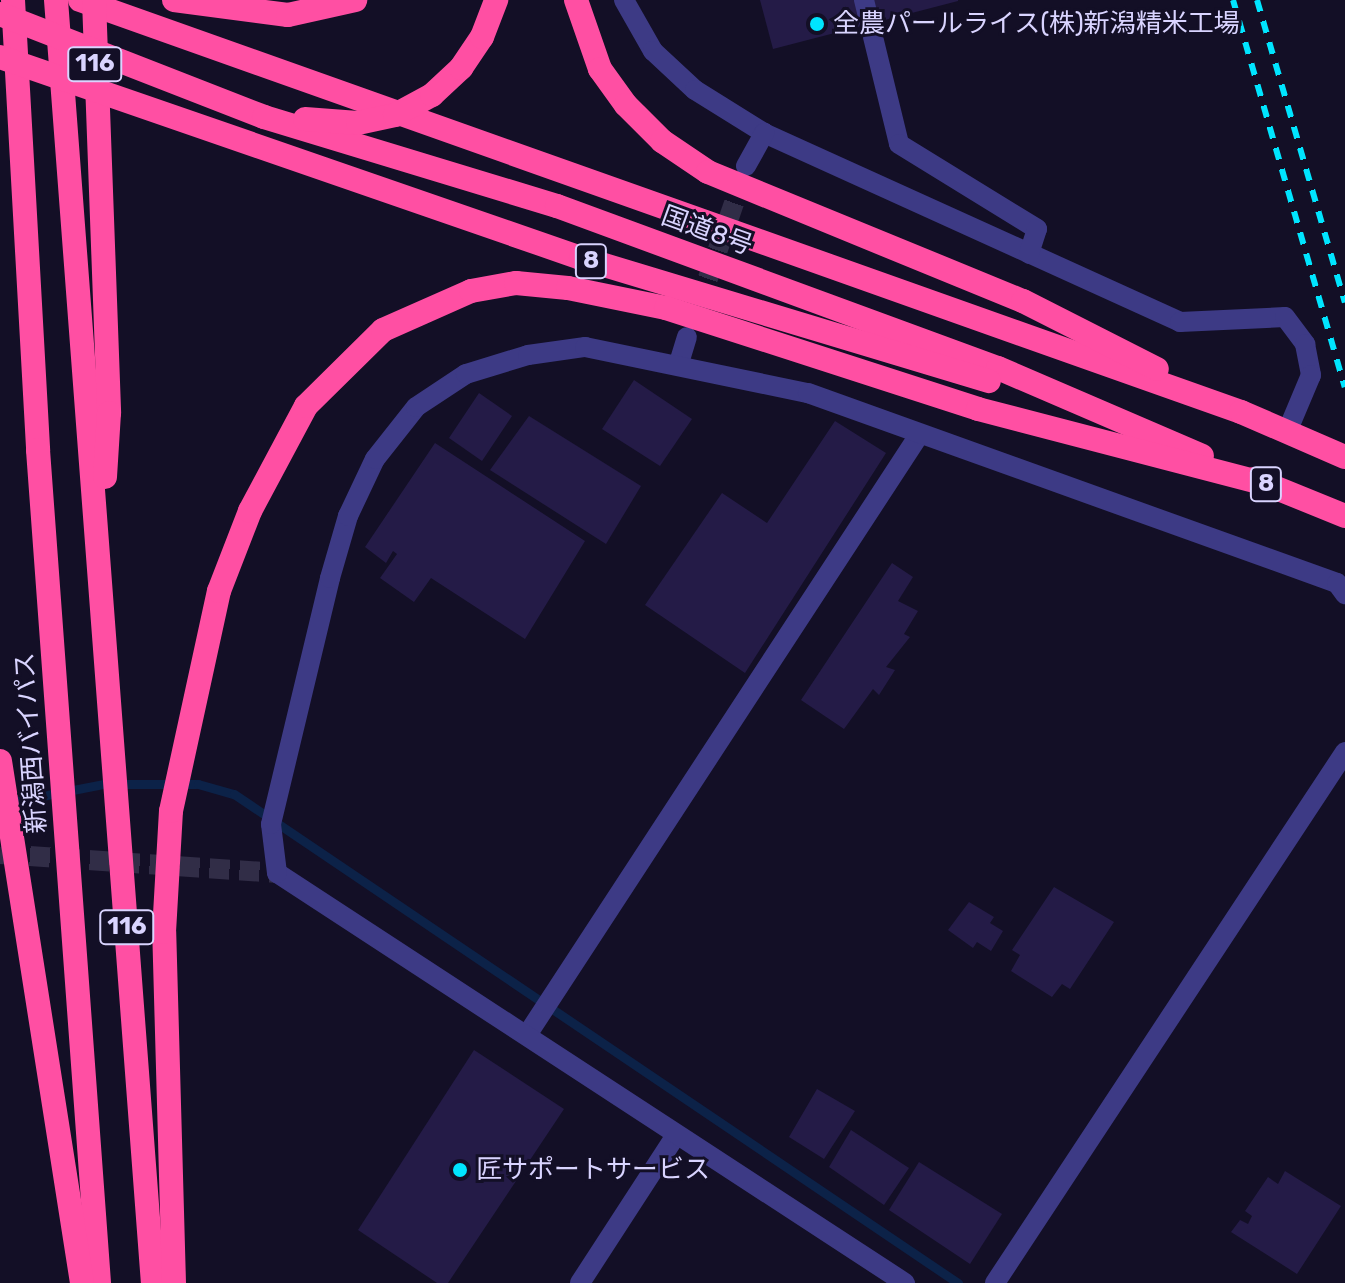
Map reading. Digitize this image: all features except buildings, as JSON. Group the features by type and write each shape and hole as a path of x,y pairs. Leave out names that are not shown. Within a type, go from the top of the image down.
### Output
{"highway":[{"name":"国道8号","path":"80,0 395,115 1241,412 1345,457"},
{"name":"116","path":"94,0 96,128 109,413 100,571"},
{"path":"174,0 288,15 355,0"},
{"path":"264,117 358,123 395,115 432,95 461,68 482,37 496,0"},
{"name":"8","path":"576,0 600,69 626,105 662,141 708,172 1023,301 1241,412"},
{"name":"116","path":"9,7 51,16 65,118 153,1283"},
{"name":"新潟西バイパス","path":"9,7 21,108 38,450 99,1283"},
{"name":"国道8号","path":"51,16 264,117 557,206 998,368 1345,516"},
{"name":"8","path":"0,57 581,258 991,382 1188,449"},
{"path":"174,1283 164,932 171,811 219,591 278,454 306,406 383,330 471,291 516,283 568,288 666,308 978,409 1269,485"},
{"path":"0,761 82,1283"}],"street":[{"path":"624,0 653,51 695,90 764,133 1180,322 1285,317 1305,344 1311,375 1287,432"},
{"path":"864,0 899,144 1037,229 1029,254"},
{"path":"746,166 764,133"},
{"path":"679,363 687,337"},
{"path":"905,1283 277,873 271,824 330,578 348,516 375,459 416,407 466,374 528,355 585,347 679,363 808,393 1337,583 1345,594"},
{"path":"527,1035 919,435"},
{"path":"995,1283 1345,752"},
{"path":"580,1283 676,1135"}],"waterway":[{"path":"6,803 104,784 198,784 234,794 958,1283"}],"tunnel":[{"path":"698,307 745,171"},
{"path":"0,854 277,873"}],"railway":[{"path":"1233,0 1345,387"},
{"path":"1257,0 1345,302"}],"place":[{"name":"全農パールライス(株)新潟精米工場","path":"817,24"},
{"name":"匠サポートサービス","path":"460,1170"}]}
